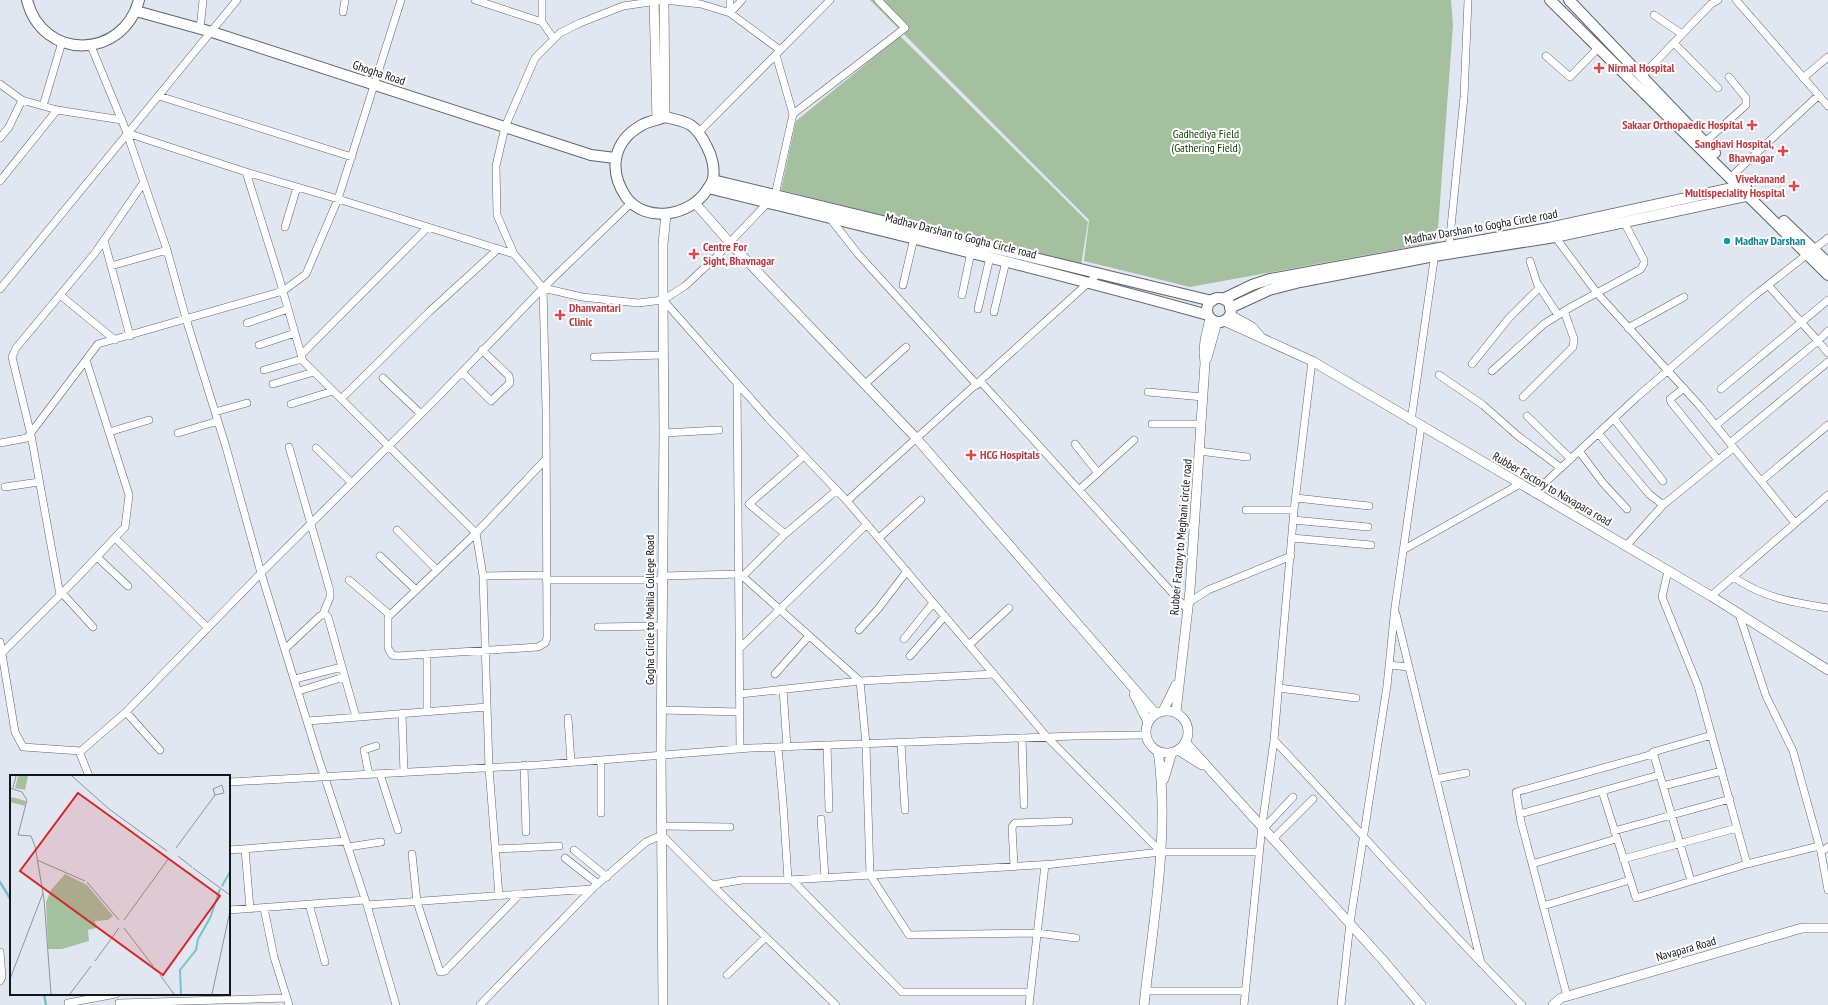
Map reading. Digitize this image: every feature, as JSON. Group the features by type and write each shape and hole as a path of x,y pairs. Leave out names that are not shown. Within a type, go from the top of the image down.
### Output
{"main road":[{"path":"27,0 30,12 40,27 55,39 72,45 91,46 110,40 125,28 136,12 139,0"},
{"path":"1550,0 1811,252 1828,275"},
{"path":"1569,0 1735,173 1743,186"},
{"name":"Ghogha Road","path":"136,12 212,32 591,155 615,158"},
{"path":"661,119 688,122 699,132 711,155 710,184 695,203 680,211 666,215 646,212 630,203 620,187 616,174 615,158 627,136 643,125 661,119"},
{"name":"Madhav Darshan to Gogha Circle road","path":"710,184 1220,316"},
{"name":"Madhav Darshan to Gogha Circle road","path":"771,199 822,207 1212,300 1223,299 1252,285 1270,279 1435,252 1449,247 1552,232 1743,186"},
{"path":"1220,316 1279,287 1435,252 1552,232 1624,222 1752,195"},
{"path":"1811,252 1828,263"},
{"path":"1220,316 1223,299"},
{"path":"1212,300 1207,307 1220,316"}],"street":[{"path":"200,29 203,0"},
{"path":"0,289 237,0"},
{"path":"343,12 346,0"},
{"path":"0,443 27,438 31,435 98,344 283,291 306,274 338,199 401,0"},
{"path":"475,0 542,22"},
{"path":"542,0 542,22 554,39"},
{"path":"661,119 664,0"},
{"path":"664,0 701,4 730,13 778,52 793,114 771,199 730,243 684,286 663,300 638,303 582,298 542,288 514,254 497,215 496,166 504,127 535,58 560,33 580,23 623,6 664,0"},
{"path":"730,0 730,13"},
{"path":"730,13 742,0"},
{"path":"699,132 830,0"},
{"path":"793,114 905,28 878,0"},
{"path":"1449,247 1464,97 1468,0"},
{"path":"1642,76 1711,4 1718,0"},
{"path":"1736,0 1828,106"},
{"path":"654,1 661,119"},
{"path":"1654,15 1682,34"},
{"path":"43,106 62,42"},
{"path":"1674,43 1718,88"},
{"path":"91,46 128,133 167,250 186,320 218,421 261,573 366,902 396,1005"},
{"path":"1546,56 1570,77 1599,47"},
{"path":"1803,78 1828,57"},
{"path":"1705,142 1746,105 1746,98 1729,77"},
{"path":"1,88 22,100 57,110 122,120"},
{"path":"159,96 352,157"},
{"path":"1735,173 1818,96"},
{"path":"0,138 9,127 22,100"},
{"path":"0,181 57,110"},
{"path":"128,133 246,172 514,254"},
{"path":"246,172 302,357 314,372 476,533 483,576 489,768 499,896"},
{"path":"93,627 61,594 31,435 12,358 16,348 104,240 144,182"},
{"path":"285,227 297,187"},
{"path":"0,642 15,732 23,747 79,751 100,736 126,712 261,573 462,372 542,288 630,203"},
{"path":"695,203 730,243 917,439 1127,680 1160,712 1176,712 1186,722 1188,735 1185,742 1175,751 1163,782"},
{"path":"822,207 858,254 1188,606 1219,584 1291,556"},
{"name":"Gogha Circle to Mahila College Road","path":"663,1005 663,244 666,215"},
{"path":"1492,371 1534,332 1561,313 1641,269 1644,264 1624,222"},
{"path":"264,370 302,357 427,228"},
{"path":"1552,232 1596,293 1684,388 1716,425 1795,523"},
{"path":"903,285 914,238"},
{"path":"1534,493 1598,433 1668,371 1768,285 1828,238"},
{"path":"104,240 130,336"},
{"path":"341,399 430,311 498,249"},
{"path":"111,266 167,250"},
{"path":"962,295 971,252"},
{"path":"1411,421 1435,252"},
{"path":"978,309 990,257"},
{"path":"994,312 1006,261"},
{"path":"1522,397 1573,347 1574,339 1561,313 1540,287 1530,261"},
{"path":"848,501 1098,274"},
{"path":"1768,285 1799,322 1828,353"},
{"path":"1472,364 1509,318 1540,287"},
{"path":"542,288 546,459 547,638 544,643 538,647 397,656 389,652 386,621 390,615 476,533 546,459"},
{"path":"60,295 115,340"},
{"path":"1628,328 1684,297"},
{"path":"663,300 804,456 848,501 1047,737 1161,852"},
{"path":"1721,389 1799,322 1828,300"},
{"path":"247,323 288,309"},
{"name":"Rubber Factory to Navapara road","path":"1220,316 1252,326 1260,336 1312,361 1421,427 1711,596 1826,668"},
{"name":"Rubber Factory to Meghani circle road","path":"1176,712 1188,606 1205,363 1220,316"},
{"path":"1716,425 1818,341 1828,331"},
{"path":"259,345 295,333"},
{"path":"865,384 906,347"},
{"path":"462,372 490,401 510,383 509,376 482,350"},
{"path":"594,357 663,355"},
{"path":"2,653 125,527 129,495 86,360"},
{"path":"1244,1005 1260,852 1274,740 1294,510 1312,361"},
{"path":"1626,546 1663,505 1718,460 1828,362"},
{"path":"273,384 314,372"},
{"path":"1439,375 1483,405 1518,436 1561,468"},
{"path":"384,378 420,414"},
{"path":"737,383 741,576 740,749"},
{"path":"1684,388 1670,400 1718,460"},
{"path":"291,404 333,391"},
{"path":"1148,392 1203,397"},
{"path":"215,412 247,403"},
{"path":"1527,416 1571,459"},
{"path":"1614,419 1663,481"},
{"path":"109,432 149,420"},
{"path":"178,433 218,421"},
{"path":"1152,424 1201,424"},
{"path":"1761,482 1828,425"},
{"path":"1341,1005 1350,923 1389,665 1395,607 1421,427"},
{"path":"664,433 719,430"},
{"path":"1598,433 1648,494 1663,505"},
{"path":"1079,490 1134,440"},
{"path":"1075,444 1098,473"},
{"path":"286,648 323,614 330,597 330,591 288,447"},
{"path":"316,448 352,483"},
{"path":"1199,451 1247,457"},
{"path":"1579,451 1603,484 1627,509"},
{"path":"785,534 749,504 804,456"},
{"path":"5,487 39,482"},
{"path":"1403,550 1520,484"},
{"path":"483,576 546,578 662,578 741,576 785,534 837,490"},
{"path":"1711,596 1828,495"},
{"path":"1296,498 1369,506"},
{"path":"879,538 921,500"},
{"path":"1246,510 1294,510"},
{"path":"1294,520 1368,527"},
{"path":"740,648 867,524"},
{"path":"397,530 437,570"},
{"path":"115,538 208,628"},
{"path":"1292,538 1371,545"},
{"path":"380,556 416,590"},
{"path":"97,557 128,586"},
{"path":"859,630 878,609 907,571"},
{"path":"1668,571 1662,597 1698,686 1747,864"},
{"path":"741,576 860,681 866,744 870,875 908,935 1037,933 1076,938"},
{"path":"1733,577 1760,592 1791,602 1828,608"},
{"path":"349,580 390,615"},
{"path":"904,639 933,603"},
{"path":"1395,607 1481,963"},
{"path":"969,645 1010,608"},
{"path":"323,614 328,617 356,717"},
{"path":"1740,614 1766,696 1794,751 1820,849 1828,890"},
{"path":"910,656 945,616"},
{"path":"598,627 662,626"},
{"path":"774,674 809,636"},
{"path":"426,654 427,712"},
{"path":"1389,665 1409,667"},
{"path":"295,679 342,667"},
{"path":"740,694 860,681 994,674"},
{"path":"299,691 344,677"},
{"path":"1127,680 1148,722 1146,734 1148,741 1158,751 1163,782 1161,852 1144,1005"},
{"path":"1148,722 1160,712 1179,680"},
{"path":"1279,688 1356,698"},
{"path":"783,689 788,747"},
{"path":"308,721 487,707"},
{"path":"662,710 740,712"},
{"path":"126,712 160,750"},
{"path":"402,714 404,772"},
{"path":"568,718 571,762"},
{"path":"230,782 524,766 778,747 1146,734"},
{"path":"1567,996 1532,864 1516,792 1712,736"},
{"path":"1022,738 1024,805"},
{"path":"1274,740 1364,834 1481,963 1522,1005"},
{"path":"901,742 905,810"},
{"path":"1185,742 1274,838 1421,1005"},
{"path":"827,745 829,809"},
{"path":"369,775 364,750 376,746"},
{"path":"778,747 790,880 902,992 1031,992"},
{"path":"79,751 89,775"},
{"path":"1158,751 1175,751 1212,771"},
{"path":"1653,754 1691,882"},
{"path":"601,760 601,813"},
{"path":"524,766 526,832"},
{"path":"1662,786 1722,771"},
{"path":"1436,779 1466,773"},
{"path":"380,774 398,830"},
{"path":"1520,814 1659,775"},
{"path":"1602,791 1636,898 1747,864 1828,847"},
{"path":"1263,827 1293,797"},
{"path":"1274,838 1313,799"},
{"path":"1614,831 1730,799"},
{"path":"821,819 825,878"},
{"path":"1014,866 1012,827 1015,823 1069,821"},
{"path":"480,1005 598,884 662,830 730,827"},
{"path":"1623,859 1679,842 1737,828"},
{"path":"662,830 712,885 836,1005"},
{"path":"1532,864 1616,839"},
{"path":"230,850 382,842"},
{"path":"496,849 559,846"},
{"path":"245,850 250,909"},
{"path":"574,850 607,877"},
{"path":"1029,1005 1045,865 1161,852 1260,852"},
{"path":"412,854 416,902 438,970 443,972 520,894"},
{"path":"565,858 598,884"},
{"path":"712,885 742,880 790,880 1054,864"},
{"path":"1543,906 1630,880"},
{"path":"230,910 309,904 416,902 592,890"},
{"path":"309,904 325,962"},
{"path":"119,1004 288,1001 274,957 264,908"},
{"name":"Navapara Road","path":"1553,1005 1561,998 1567,996 1802,928 1828,928"},
{"path":"727,975 766,937"},
{"path":"0,952 2,976 0,981"},
{"path":"1146,991 1245,991"},
{"path":"68,1003 112,995"}],"green space":[{"name":"Gadhediya Field (Gathering Field)","path":"870,0 1451,0 1453,25 1437,242 1190,287 1084,261 1089,220"},
{"path":"900,36 1088,222 1081,265 781,190 796,121"}],"waterway":[{"path":"0,882 10,898"},
{"path":"44,995 46,1005"}],"place":[{"name":"Nirmal Hospital","path":"1599,68"},
{"name":"Sakaar Orthopaedic Hospital","path":"1752,125"},
{"name":"Sanghavi Hospital, Bhavnagar","path":"1783,151"},
{"name":"Vivekanand Multispeciality Hospital","path":"1794,186"},
{"name":"Madhav Darshan","path":"1727,241"},
{"name":"Centre For Sight, Bhavnagar","path":"694,254"},
{"name":"Dhanvantari Clinic","path":"560,315"},
{"name":"HCG Hospitals","path":"971,455"}]}
